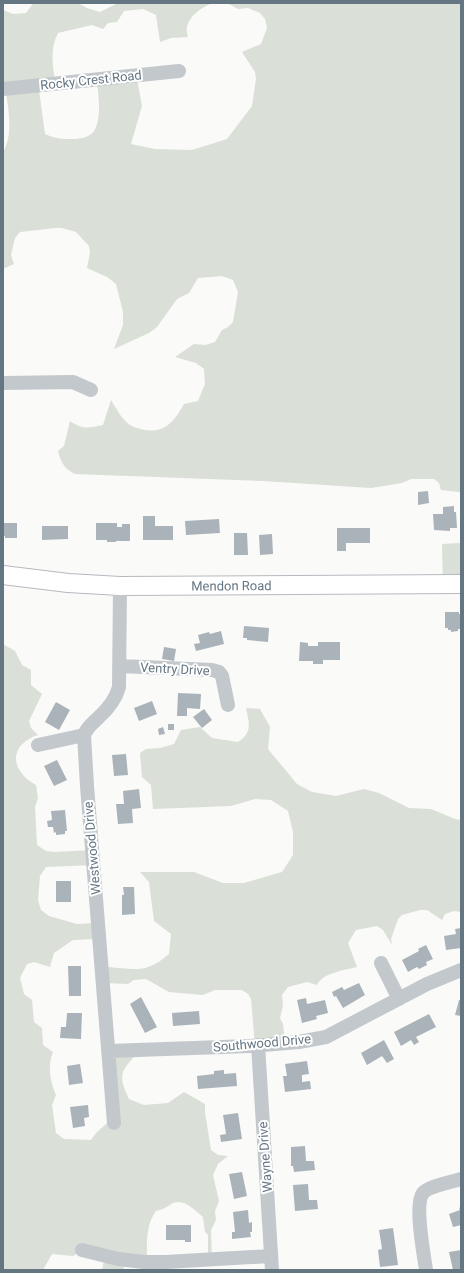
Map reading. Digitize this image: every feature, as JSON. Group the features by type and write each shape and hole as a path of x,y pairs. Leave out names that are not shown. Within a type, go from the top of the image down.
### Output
{"main road":[{"name":"Mendon Road","path":"3,575 68,583 120,586 461,584"}],"street":[{"name":"Rocky Crest Road","path":"3,89 179,71"},
{"path":"3,383 73,382 91,390"},
{"path":"38,745 84,735 86,729 117,697 120,666 120,586"},
{"name":"Ventry Drive","path":"120,666 212,670 219,672 222,676 228,705"},
{"name":"Westwood Drive","path":"84,735 114,1123"},
{"path":"381,963 399,999"},
{"name":"Southwood Drive","path":"109,1051 258,1045 299,1042 326,1037 427,984 461,970"},
{"name":"Wayne Drive","path":"258,1045 272,1270"},
{"path":"426,1270 419,1210 422,1194 428,1190 461,1179"},
{"path":"82,1250 118,1259 144,1262 270,1256"}],"shaded area":[{"path":"33,3 78,3 87,8 100,12 118,3 213,3 205,6 190,19 187,28 188,37 171,38 160,42 156,15 143,9 124,11 117,22 108,23 103,29 92,25 58,33 53,46 53,66 56,86 39,90 45,134 53,137 76,139 84,138 93,133 96,127 99,112 97,83 137,79 142,106 131,144 155,149 192,150 227,139 252,106 256,79 255,72 242,52 261,44 267,28 265,19 260,13 248,8 238,9 227,3 461,3 461,493 441,490 439,483 434,479 411,479 402,483 371,488 263,481 75,474 66,467 62,462 58,451 64,446 70,421 86,428 103,425 111,400 119,414 127,423 131,426 149,430 156,430 167,426 184,404 198,401 205,384 204,369 196,363 175,357 194,344 205,345 215,342 222,330 233,322 238,292 233,280 222,276 198,278 189,293 177,299 157,327 149,333 114,349 123,325 123,312 116,284 107,277 87,268 90,253 89,246 76,232 56,228 20,232 15,238 11,255 14,264 3,269 3,152 8,138 9,123 6,93 3,92 3,10 13,14 26,13"},
{"path":"461,543 461,587 443,587 442,544"},
{"path":"3,644 15,651 22,665 31,670 31,685 42,694 29,721 31,728 38,735 28,739 21,745 17,752 16,758 17,766 21,773 36,785 38,798 35,807 37,845 46,851 55,852 93,850 94,865 46,867 40,876 38,900 41,910 49,916 77,924 94,923 94,939 73,940 54,953 50,967 34,962 27,964 20,978 24,994 32,1000 34,1022 42,1028 43,1045 53,1052 50,1069 52,1084 56,1095 52,1105 56,1133 64,1139 91,1140 96,1133 114,1117 110,1054 139,1051 128,1064 123,1073 123,1083 129,1099 144,1105 168,1103 184,1092 205,1104 211,1150 218,1155 228,1156 218,1164 213,1175 219,1201 215,1211 216,1220 211,1230 212,1261 208,1260 208,1235 205,1232 203,1217 188,1205 179,1202 156,1211 152,1217 147,1236 147,1263 125,1262 123,1270 102,1270 105,1257 82,1251 73,1256 52,1254 43,1270 3,1270"},
{"path":"246,708 260,709 270,727 268,749 297,784 312,792 336,796 364,789 379,793 409,808 431,809 461,820 461,912 454,911 445,914 442,920 427,910 420,910 402,915 398,919 391,939 392,945 383,930 377,926 356,930 348,943 357,967 329,975 317,985 307,982 288,987 282,995 283,1006 280,1018 283,1024 285,1043 255,1046 251,999 248,994 242,990 215,990 203,995 169,992 146,979 134,980 128,984 105,983 107,967 140,969 154,965 169,954 171,934 154,921 149,882 140,872 194,872 223,883 244,883 282,872 293,855 293,832 288,811 271,800 255,799 231,806 153,809 151,785 142,777 140,753 146,749 160,748 174,744 181,730 200,727 212,738 238,742 246,735 249,727"}],"building":[{"path":"428,491 429,503 418,505 418,492"},
{"path":"454,506 457,528 450,528 450,531 434,530 433,514 443,514 443,507"},
{"path":"143,516 155,516 155,526 173,526 173,540 143,540"},
{"path":"219,519 220,533 186,535 185,521"},
{"path":"3,523 17,523 17,538 5,538 5,536 3,536"},
{"path":"96,523 117,523 117,527 122,527 122,524 130,524 130,541 107,542 107,540 96,540"},
{"path":"42,526 68,526 68,539 42,540"},
{"path":"337,528 370,528 370,543 346,543 346,551 337,551"},
{"path":"234,533 247,533 248,555 234,555"},
{"path":"272,534 273,554 260,555 259,535"},
{"path":"445,612 459,612 459,614 461,614 461,629 451,632 448,628 445,628"},
{"path":"244,626 269,628 268,642 247,640 247,638 243,638"},
{"path":"221,631 224,644 196,651 194,644 200,643 198,635"},
{"path":"300,642 308,643 308,646 318,646 318,642 340,642 340,660 323,660 323,664 313,664 313,661 299,661"},
{"path":"164,647 176,649 174,661 162,659"},
{"path":"178,693 201,694 200,709 187,708 187,716 177,716"},
{"path":"152,701 157,714 139,721 134,708"},
{"path":"56,702 70,710 59,730 45,722"},
{"path":"204,709 212,720 202,728 193,717"},
{"path":"168,724 174,724 174,730 168,730"},
{"path":"163,727 165,734 159,735 158,729"},
{"path":"126,754 128,775 114,776 112,755"},
{"path":"57,760 67,780 54,786 44,766"},
{"path":"139,789 141,808 132,809 133,823 118,824 116,804 124,804 123,791"},
{"path":"65,810 67,831 65,831 65,834 56,835 53,827 48,827 47,821 52,820 51,811"},
{"path":"56,881 71,881 71,902 56,902"},
{"path":"123,887 134,887 135,914 122,915 122,895 124,895"},
{"path":"461,928 461,948 446,950 444,936 456,934 455,929"},
{"path":"426,945 433,959 426,962 427,965 419,969 417,967 408,972 402,960 419,951 418,949"},
{"path":"68,966 81,966 81,996 69,996"},
{"path":"359,983 365,995 343,1008 332,992 342,987 344,990"},
{"path":"141,997 157,1027 145,1033 130,1004"},
{"path":"306,998 307,1004 325,1000 328,1013 316,1016 317,1019 302,1023 297,1000"},
{"path":"459,1000 461,1000 461,1016 455,1015"},
{"path":"199,1011 200,1024 173,1026 172,1013"},
{"path":"67,1013 82,1013 81,1039 60,1038 61,1027 66,1027"},
{"path":"429,1014 436,1027 416,1037 419,1042 414,1045 411,1040 401,1046 394,1032"},
{"path":"384,1040 394,1059 387,1063 382,1056 367,1065 361,1053"},
{"path":"307,1061 309,1074 302,1075 302,1082 310,1081 311,1089 285,1092 283,1076 287,1076 285,1064"},
{"path":"80,1064 83,1083 69,1085 67,1066"},
{"path":"224,1070 224,1074 236,1073 237,1086 198,1089 197,1076 214,1074 214,1071"},
{"path":"88,1105 89,1117 84,1118 85,1126 73,1128 70,1107"},
{"path":"238,1113 242,1139 221,1142 220,1135 226,1134 223,1115"},
{"path":"305,1146 306,1161 314,1161 315,1170 294,1172 293,1166 291,1166 291,1147"},
{"path":"242,1172 247,1196 234,1199 229,1174"},
{"path":"308,1184 309,1200 317,1200 318,1209 295,1211 293,1185"},
{"path":"461,1207 461,1225 453,1227 449,1214 460,1210 459,1208"},
{"path":"248,1210 249,1223 252,1222 252,1232 250,1232 251,1237 232,1239 232,1232 235,1232 233,1212"},
{"path":"166,1225 191,1225 191,1242 185,1242 185,1240 166,1240"},
{"path":"393,1228 398,1265 380,1267 378,1250 382,1249 379,1230"},
{"path":"461,1250 461,1270 453,1270 449,1252"}]}
